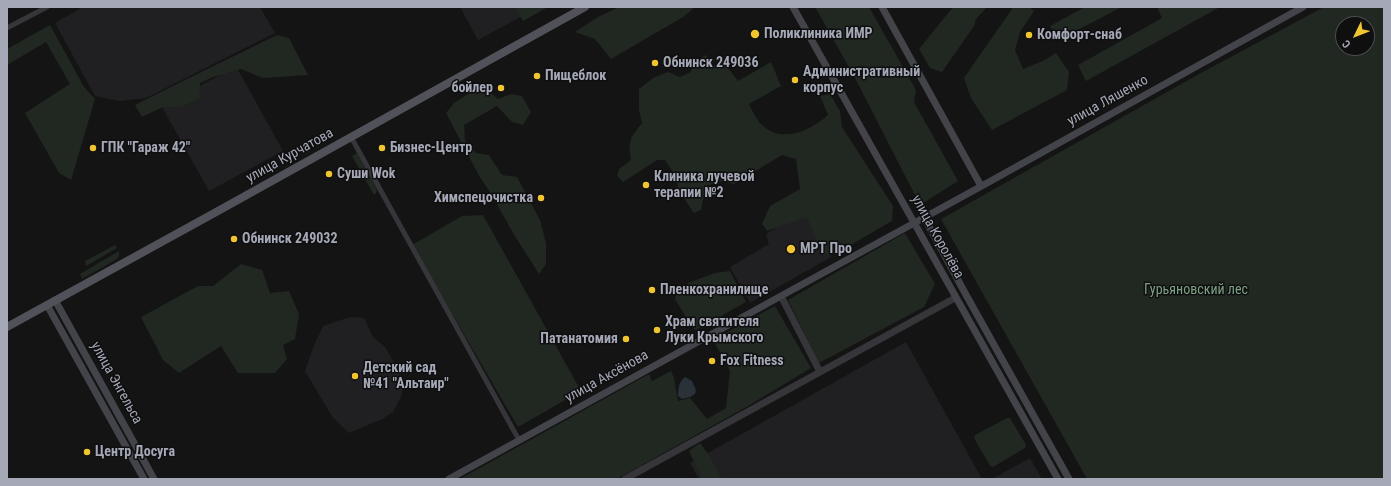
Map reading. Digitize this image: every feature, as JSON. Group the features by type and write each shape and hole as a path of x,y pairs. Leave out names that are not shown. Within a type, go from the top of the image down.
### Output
{"main road":[{"name":"улица Курчатова","path":"7,327 218,212 585,7"},
{"name":"улица Королёва","path":"793,7 955,298 1058,479"},
{"path":"882,7 981,186"},
{"name":"улица Ляшенко","path":"924,217 1303,7"},
{"name":"улица Королёва","path":"924,217 964,293 1069,479"},
{"name":"улица Аксёнова","path":"449,479 924,217"},
{"path":"955,298 964,293"},
{"name":"улица Энгельса","path":"55,300 154,479"},
{"name":"улица Энгельса","path":"47,305 144,479"}],"street":[{"path":"7,28 47,7"},
{"path":"351,137 519,440"},
{"path":"781,296 820,372"},
{"path":"625,479 955,298"}],"shaded area":[{"path":"83,7 260,7 275,33 146,98 119,101 95,96 55,23"},
{"path":"460,7 539,7 478,40"},
{"path":"236,66 283,151 209,191 162,107"},
{"path":"805,210 831,257 750,303 730,267 769,244 766,234"},
{"name":"Детский сад №41 \"Альтаир\"","path":"350,317 364,318 373,337 386,348 404,381 401,397 393,412 382,419 349,433 333,418 305,371 314,345 323,326"},
{"path":"906,342 982,479 699,479 690,463"},
{"path":"685,377 692,381 696,390 695,394 682,399 678,396 678,391 680,383"},
{"path":"1030,458 1042,479 992,479"}],"green space":[{"path":"516,7 548,7 523,21"},
{"path":"619,7 693,7 693,9 683,17 611,59 595,39 575,32 598,17"},
{"path":"815,7 869,7 916,90 914,102 958,181 920,205 855,78"},
{"path":"953,7 987,7 976,19 974,26 942,72 930,68 919,49"},
{"path":"1011,7 1029,7 1034,11 1020,32 1015,50 1023,69 1043,61 1056,53 1069,72 1067,90 992,130 971,98 964,78 1012,9"},
{"path":"1085,7 1122,7 1058,40 1050,26"},
{"path":"1157,7 1220,7 1086,81 1078,65 1162,18"},
{"name":"Гурьяновский лес","path":"1324,7 1384,7 1384,479 1087,479 941,219 1199,74"},
{"path":"50,25 84,87 95,99 71,180 59,173 25,113 70,84 46,42 7,65 7,49"},
{"path":"277,35 289,38 308,75 263,78 241,69 213,77 200,83 199,99 180,107 163,107 142,117 135,105 189,78"},
{"path":"706,55 713,66 725,64 738,81 771,62 781,86 749,104 760,123 768,130 777,133 795,133 821,121 828,115 820,96 830,94 840,111 842,127 893,206 892,221 840,251 825,255 815,237 807,217 767,231 762,224 770,206 800,189 796,159 782,155 734,184 722,181 706,186 701,210 694,213 679,191 676,177 665,160 657,160 623,182 617,176 619,169 631,160 630,143 632,136 642,123 639,110 639,89 653,78 668,72 680,77 691,72 694,61"},
{"path":"476,89 486,89 498,99 511,94 522,96 531,112 523,125 512,122 497,106 464,125 465,141 476,153 489,155 502,175 517,177 540,220 546,243 546,264 539,274 478,174 446,113 454,103"},
{"path":"357,153 377,190 374,195 352,156"},
{"path":"483,215 581,391 518,427 412,245 462,216"},
{"path":"905,233 935,284 924,307 819,363 788,300"},
{"path":"115,245 117,248 86,266 85,261"},
{"path":"119,251 119,256 117,259 82,279 80,274"},
{"path":"241,264 262,270 270,293 289,291 299,314 295,339 283,345 287,359 275,373 238,373 221,346 179,373 163,360 141,317 198,286 213,286"},
{"path":"730,271 746,302 696,330 692,327 675,299 677,291 688,291 688,283 715,273"},
{"path":"775,306 811,368 748,406 617,479 460,479 649,374 652,381 671,371 674,378 678,401 690,398 707,419 726,408 730,371 713,340"},
{"path":"1007,418 1010,418 1026,445 1025,448 993,467 990,466 974,438 975,435"},
{"path":"700,443 709,455 722,479 702,479 689,451"}],"place":[{"name":"Поликлиника ИМР","path":"755,34"},
{"name":"Комфорт-снаб","path":"1029,35"},
{"name":"Обнинск 249036","path":"655,63"},
{"name":"Пищеблок","path":"537,76"},
{"name":"Административный корпус","path":"795,80"},
{"name":"бойлер","path":"501,88"},
{"name":"ГПК \"Гараж 42\"","path":"93,148"},
{"name":"Бизнес-Центр","path":"382,148"},
{"name":"Суши Wok","path":"329,174"},
{"name":"Клиника лучевой терапии №2","path":"646,185"},
{"name":"Химспецочистка","path":"541,198"},
{"name":"Обнинск 249032","path":"234,239"},
{"name":"МРТ Про","path":"791,249"},
{"name":"Пленкохранилище","path":"652,290"},
{"name":"Храм святителя Луки Крымского","path":"657,330"},
{"name":"Патанатомия","path":"626,339"},
{"name":"Fox Fitness","path":"712,361"},
{"name":"Детский сад №41 \"Альтаир\"","path":"355,376"},
{"name":"Центр Досуга","path":"87,452"}]}
